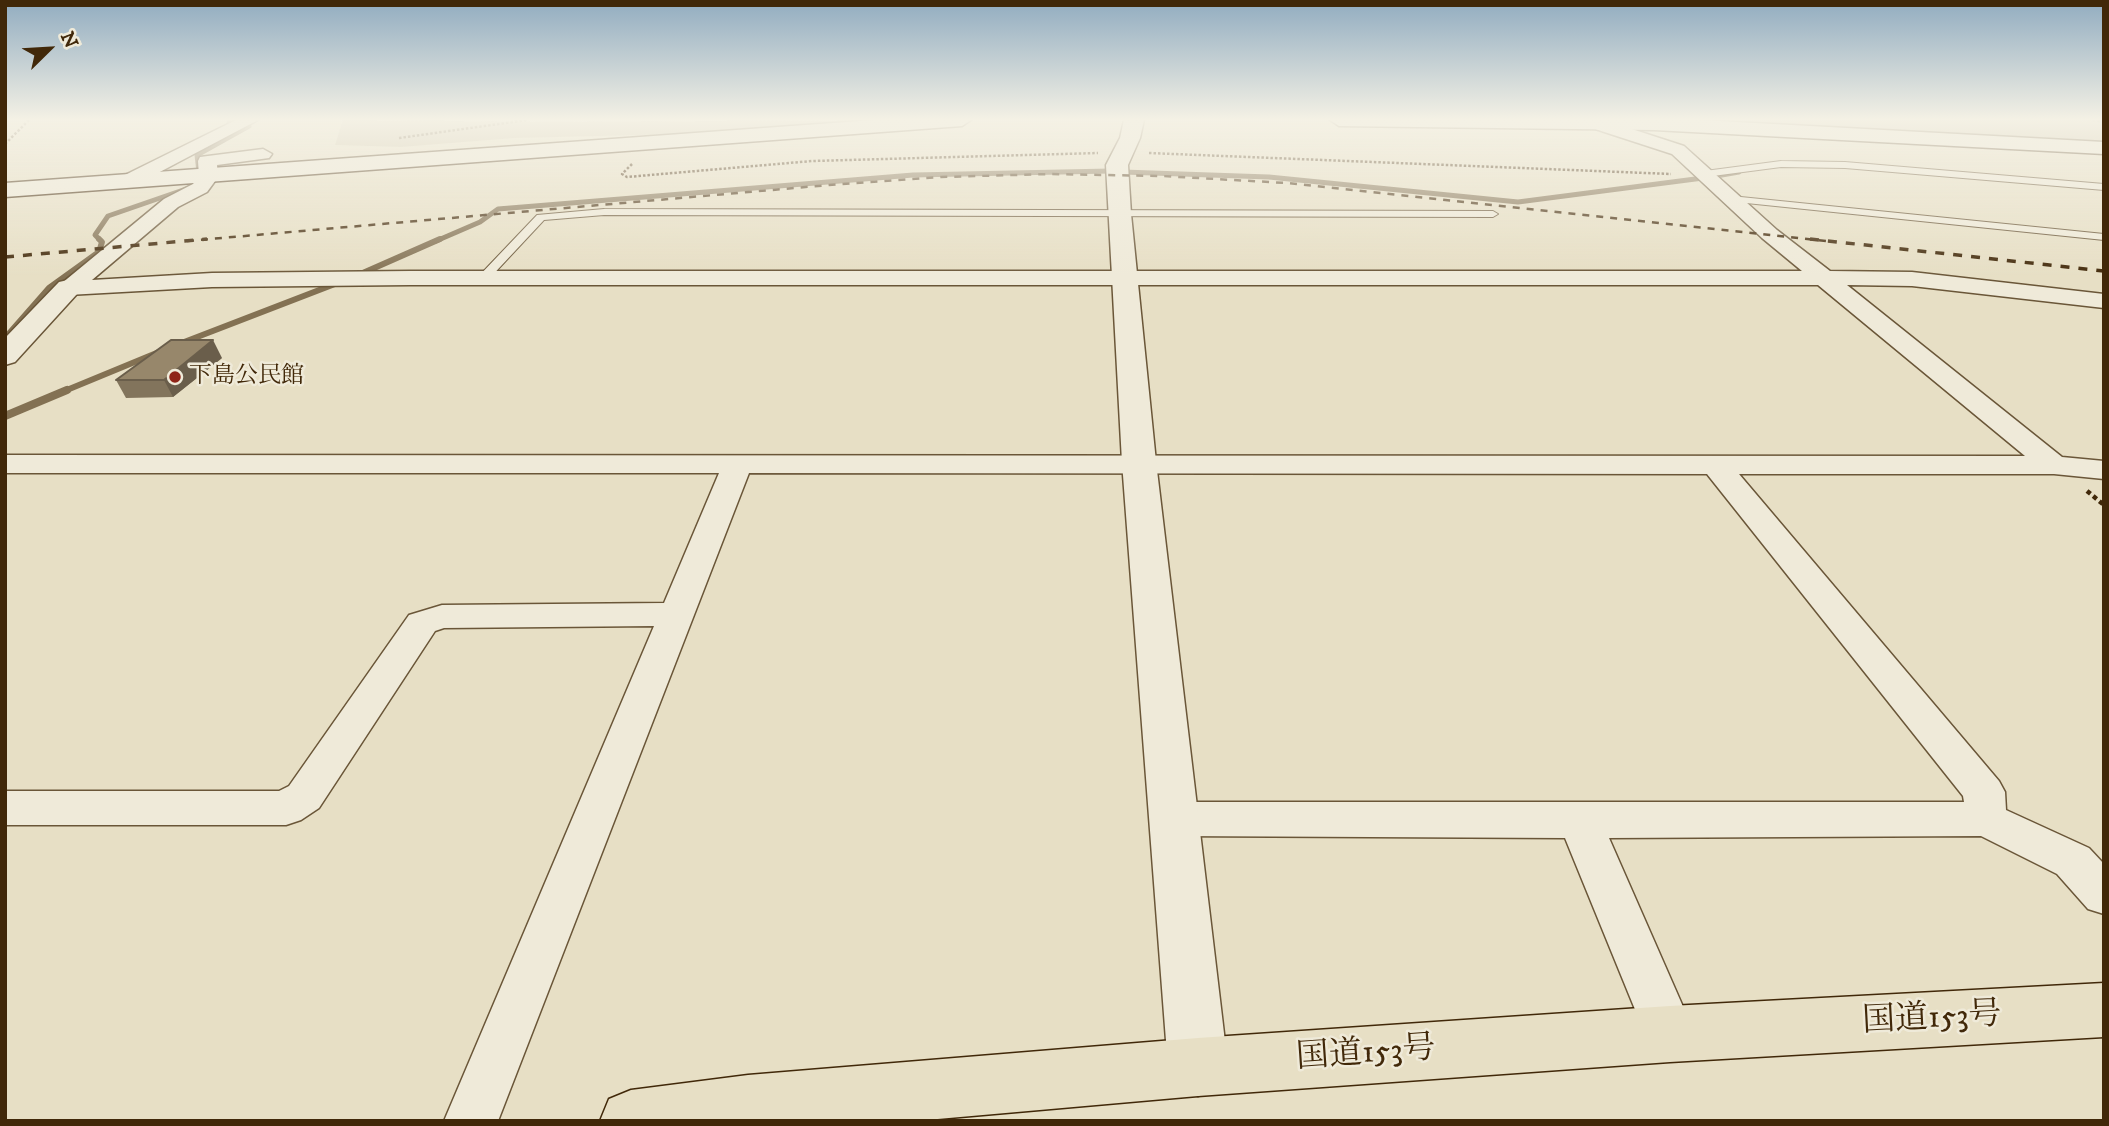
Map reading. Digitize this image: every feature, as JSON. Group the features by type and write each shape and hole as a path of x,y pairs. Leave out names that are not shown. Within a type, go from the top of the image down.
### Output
{"highway":[{"name":"国道153号","path":"631,1121 748,1105 1198,1067 1670,1034 2104,1010"}],"main road":[{"path":"5,190 229,173"},
{"path":"1117,173 1139,462 1198,1067"},
{"path":"5,356 68,288"}],"street":[{"path":"132,179 145,173"},
{"path":"68,288 172,202 200,188 209,174"},
{"path":"1705,174 1770,235 2053,464"},
{"path":"68,288 212,280 483,278 1825,278 1912,279 2104,302"},
{"path":"5,464 2053,464 2104,470"},
{"path":"471,1121 737,464"},
{"path":"1715,464 1984,792 1986,820"},
{"path":"5,808 286,808 304,797 422,623 442,617 677,614"},
{"path":"1174,819 1986,820 2073,861 2104,895"},
{"path":"1580,821 1670,1034"}],"lane":[{"path":"1705,174 1716,173"},
{"path":"1934,173 2104,187"},
{"path":"1731,199 2104,237"},
{"path":"483,278 541,217 604,212 1493,214"}],"building":[{"path":"171,340 213,340 164,380 116,380"}],"waterway":[{"path":"436,241 480,222 498,209 913,175 1034,173"},
{"path":"1139,173 1269,177 1518,202 1703,178"},
{"path":"1716,176 1736,173"},
{"path":"6,337 49,288 99,252 102,242 95,235 108,216 186,189"},
{"path":"356,276 440,239"},
{"path":"179,344 340,282"},
{"path":"62,392 159,352"},
{"path":"5,416 67,390"}],"railway":[{"path":"187,241 829,185 941,177 1051,174 1162,176 1287,183 1826,241"},
{"path":"5,257 207,239"},
{"path":"1810,239 2104,271"}],"place":[{"name":"下島公民館","path":"175,377"}]}
